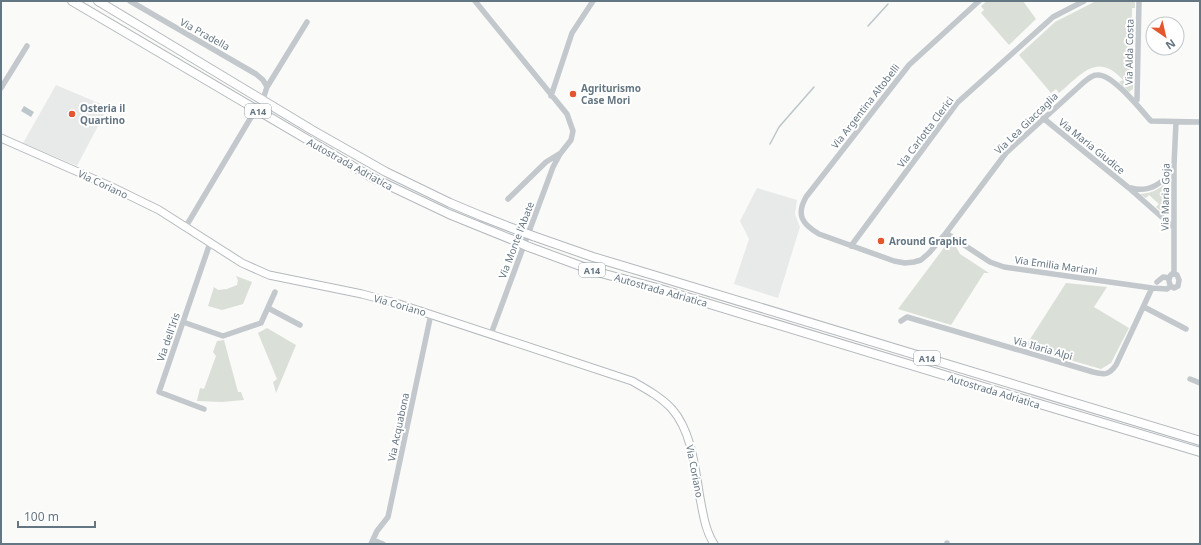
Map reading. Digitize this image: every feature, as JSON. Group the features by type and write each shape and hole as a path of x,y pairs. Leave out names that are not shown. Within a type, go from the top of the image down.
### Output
{"highway":[{"name":"Autostrada Adriatica","path":"72,1 371,178 449,214 529,247 596,272 657,288 1200,452"},
{"name":"Autostrada Adriatica","path":"98,1 312,130 386,172 456,206 533,236 593,257 1200,441"}],"main road":[{"name":"Via Coriano","path":"1,138 112,187 159,210 242,263 269,275 362,294 399,304 632,381 657,396 671,408 680,420 688,438 695,463 704,520 714,544"}],"street":[{"name":"Via Pradella","path":"130,1 256,74 263,80 267,87"},
{"name":"Via Monte l'Abate","path":"475,1 567,114 573,131 570,140 553,166 490,334"},
{"path":"551,96 572,33 593,1"},
{"name":"Via Argentina Altobelli","path":"819,234 807,226 801,214 801,205 806,197 909,65 979,1"},
{"name":"Via Carlotta Clerici","path":"851,246 957,103 1053,17 1084,1"},
{"name":"Via Alda Costa","path":"1135,103 1139,1"},
{"path":"264,96 267,87 307,22"},
{"path":"1,88 27,46"},
{"name":"Via Lea Giaccaglia","path":"819,234 894,261 905,263 921,260 930,253 946,233 1006,153 1084,82 1090,77 1098,74 1110,79 1151,121 1200,122"},
{"path":"185,228 253,114"},
{"name":"Via Maria Giudice","path":"1043,118 1129,188 1173,227"},
{"name":"Via Maria Goja","path":"1174,273 1173,227 1176,122"},
{"name":"Via Monte l'Abate","path":"508,199 546,162 560,154"},
{"name":"Via Maria Giudice","path":"1129,188 1142,190 1154,186 1171,172 1174,165"},
{"name":"Via Emilia Mariani","path":"946,233 990,262 1004,267 1152,288 1167,289 1171,286"},
{"name":"Via dell'Iris","path":"204,409 159,392 210,243"},
{"path":"1174,273 1177,275 1179,283 1178,286 1174,288 1169,284 1169,278 1171,274 1174,273"},
{"path":"1157,282 1163,277 1169,278"},
{"name":"Via Ilaria Alpi","path":"901,321 908,317 1101,374 1107,374 1112,371 1116,364 1152,288"},
{"path":"183,322 223,336 261,323 274,292"},
{"path":"1144,307 1186,329"},
{"path":"268,308 300,325"},
{"name":"Via Acquabona","path":"383,544 372,542 377,531 388,517 431,314"},
{"path":"1190,379 1200,383"}],"shaded area":[{"path":"987,1 1023,1 1036,19 1009,45 981,13 984,10 981,6"},
{"path":"1096,1 1135,1 1135,8 1132,8 1131,67 1133,67 1133,89 1129,92 1119,82 1123,80 1114,71 1105,67 1097,67 1082,73 1059,93 1056,89 1051,93 1019,55 1055,22"},
{"path":"56,85 108,107 77,166 23,143"},
{"path":"24,106 34,112 31,117 21,111"},
{"path":"1169,180 1169,189 1165,189 1165,202 1169,202 1167,207 1163,210 1156,207 1159,204 1149,195 1146,198 1140,194 1149,193 1156,190"},
{"path":"757,188 797,200 795,214 800,227 778,298 734,284 749,239 740,221"},
{"path":"949,241 955,245 960,254 989,273 984,273 951,325 898,309"},
{"path":"236,276 252,282 243,304 222,310 208,306 214,287 218,290 227,289 237,285 238,280"},
{"path":"1066,283 1107,287 1094,307 1129,328 1111,363 1101,369 1025,347"},
{"path":"267,328 296,345 276,393 273,382 277,379 258,333"},
{"path":"224,340 238,392 241,392 244,400 222,402 197,401 200,388 204,389 216,356 213,352 217,341"}],"waterway":[{"path":"868,26 888,4"},
{"path":"770,144 779,127 814,87"}],"place":[{"name":"Agriturismo Case Mori","path":"573,94"},
{"name":"Osteria il Quartino","path":"72,114"},
{"name":"Around Graphic","path":"881,241"}]}
